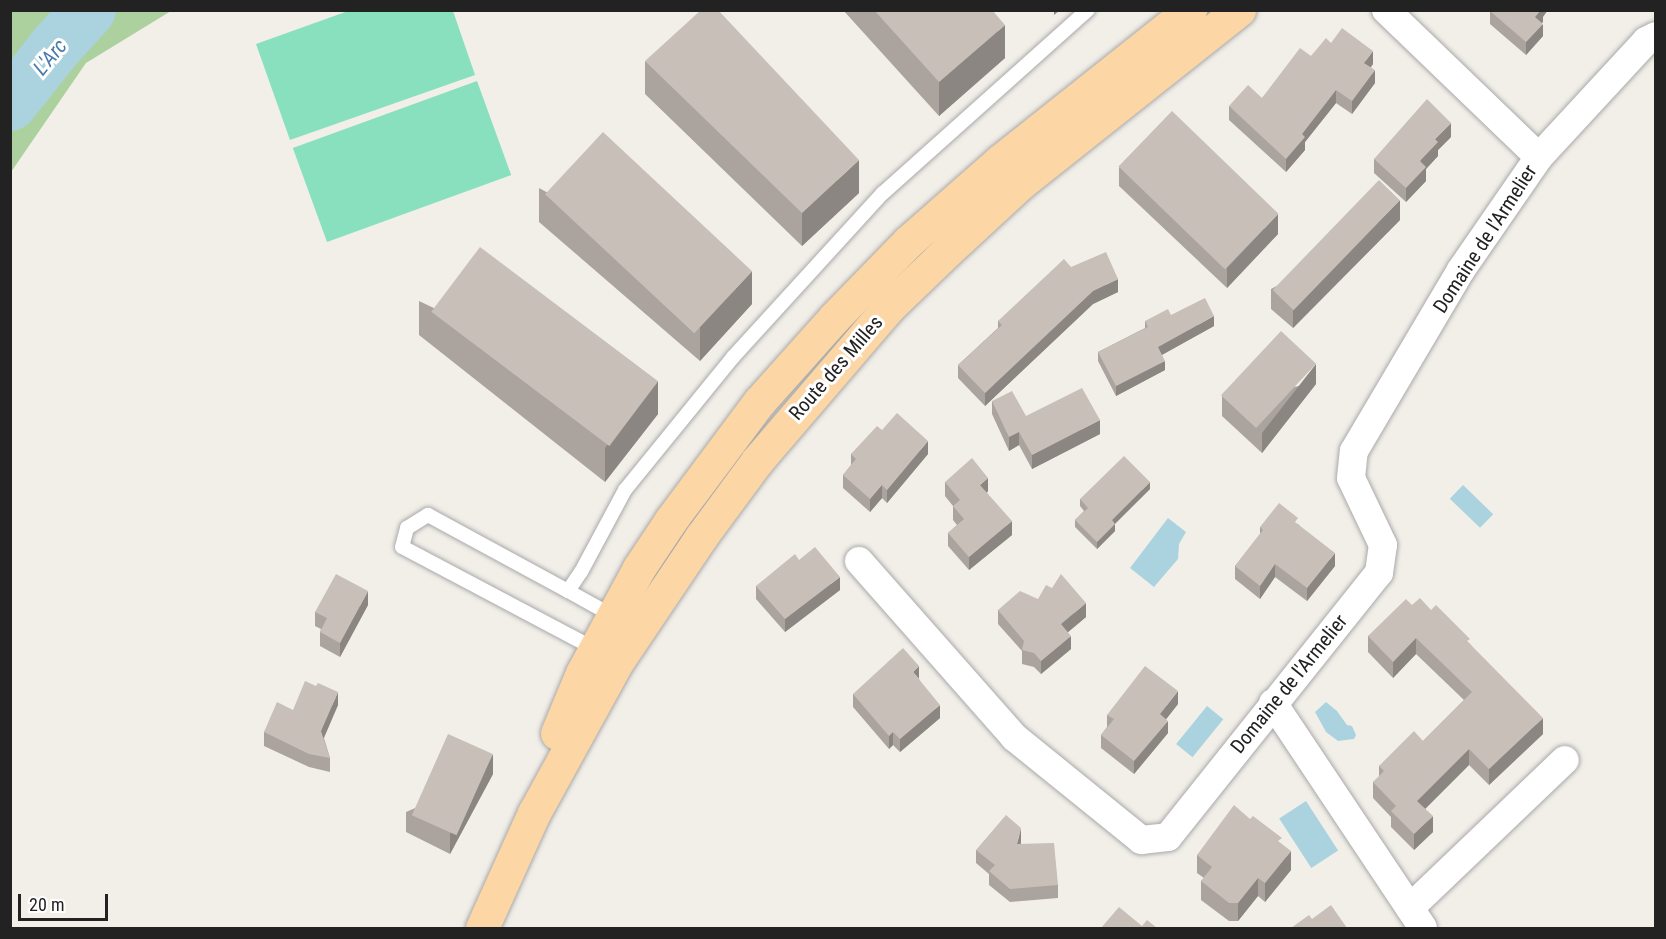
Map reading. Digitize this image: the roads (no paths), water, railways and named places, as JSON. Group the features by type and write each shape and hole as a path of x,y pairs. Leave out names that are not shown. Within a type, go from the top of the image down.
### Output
{"main road":[{"name":"Route des Milles","path":"625,624 639,568 671,520 759,402 834,318 909,241 1000,161 1190,10"},
{"name":"Route des Milles","path":"482,928 606,656 625,624 757,461 888,308 1022,182 1239,10"}],"street":[{"name":"Domaine de l'Armelier","path":"1386,10 1539,157"},
{"name":"Domaine de l'Armelier","path":"859,561 1014,737 1141,840 1168,837 1379,573 1383,545 1351,478 1354,451 1461,270 1539,157 1646,41 1656,36"},
{"path":"1273,703 1417,918 1565,760"}],"lane":[{"path":"568,591 581,572 625,490 733,357 883,193 1088,10"},
{"path":"606,656 402,547 407,528 428,515 625,624"}],"water":[{"path":"1463,485 1493,514 1480,528 1450,499"},
{"path":"1168,518 1186,532 1179,544 1178,559 1154,587 1130,568"},
{"path":"1326,702 1337,711 1347,725 1352,726 1356,735 1354,739 1338,741 1326,732 1315,712"},
{"path":"1207,706 1223,719 1192,757 1176,744"},
{"path":"1306,801 1338,850 1311,868 1279,818"}],"waterway":[{"name":"L'Arc","path":"10,104 57,45 89,10"}]}
